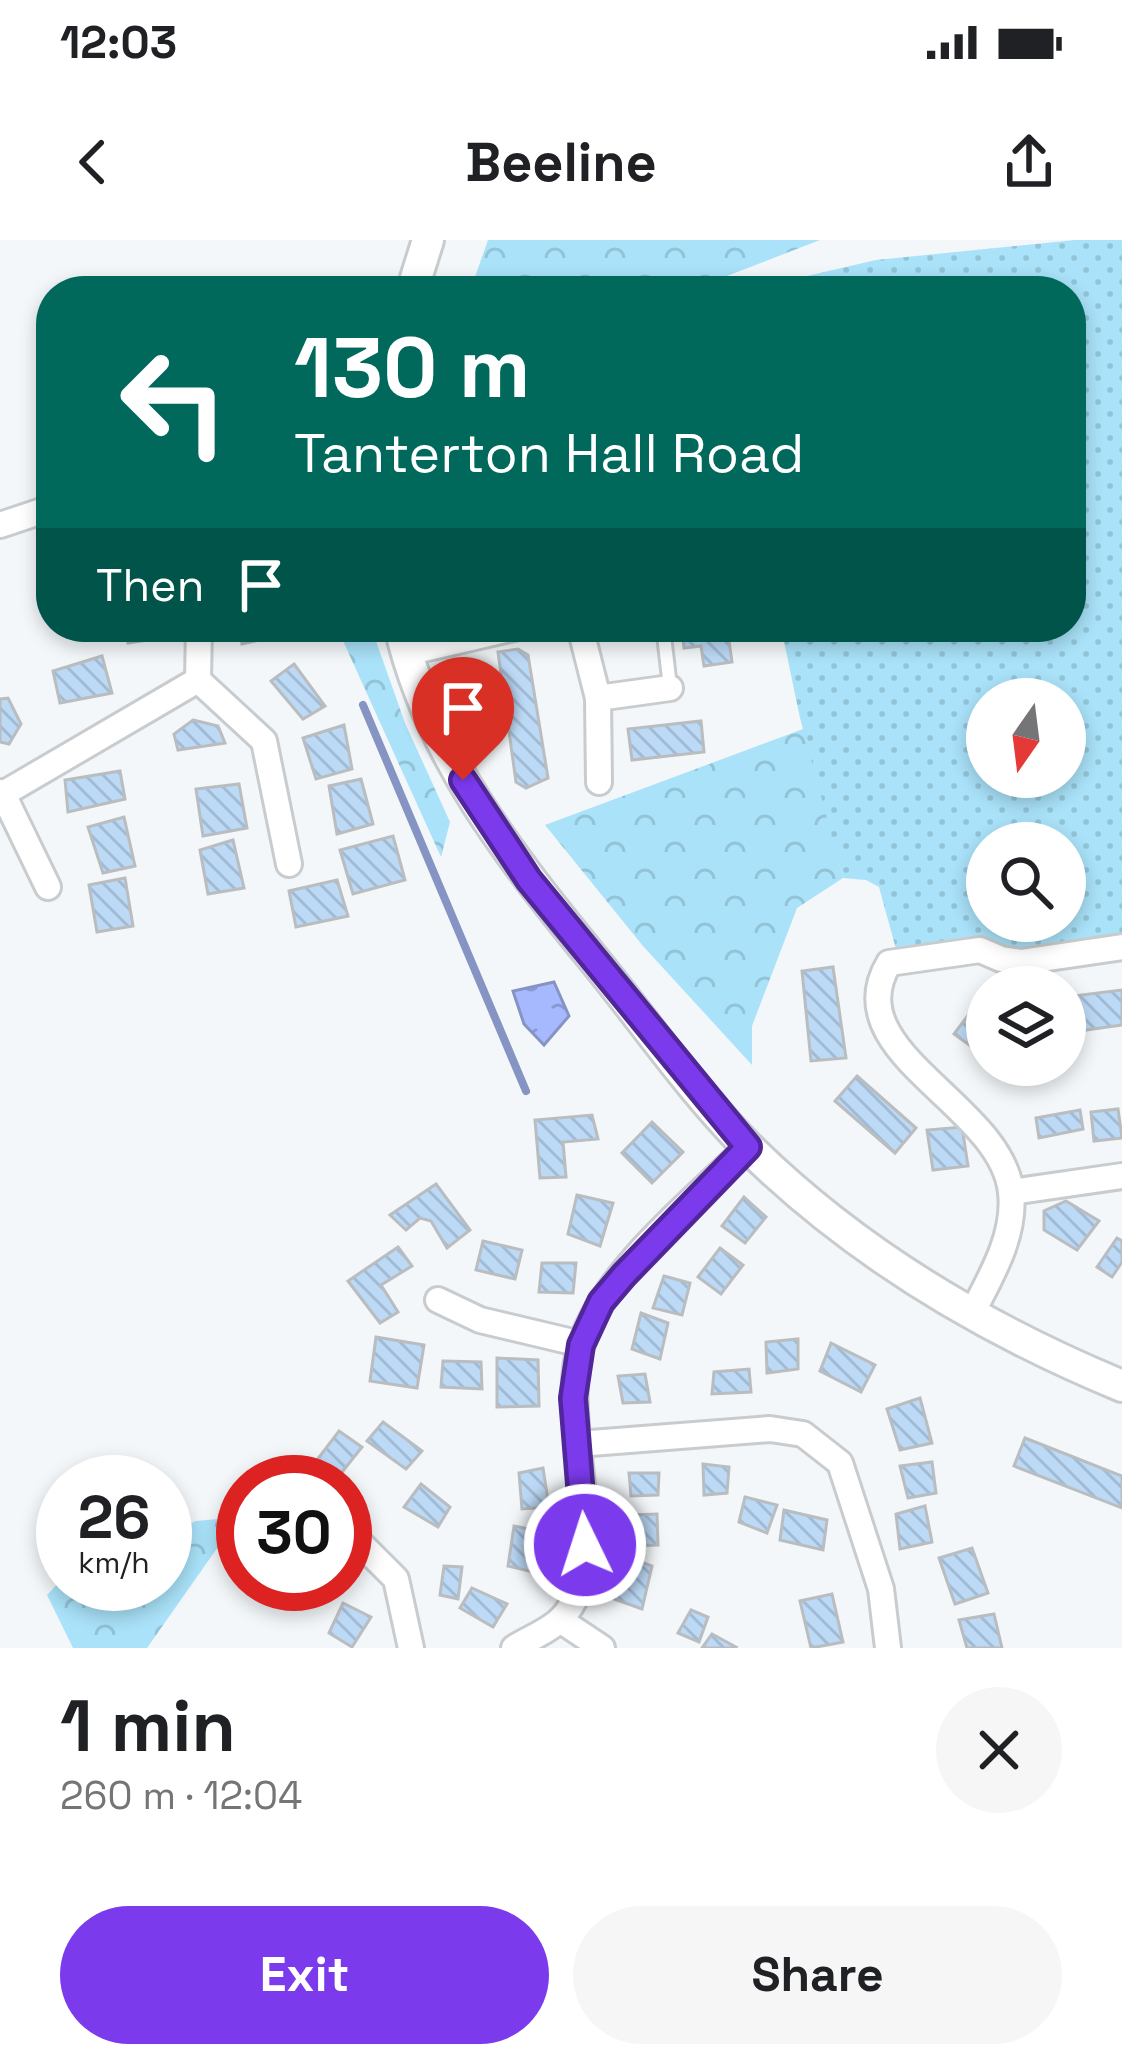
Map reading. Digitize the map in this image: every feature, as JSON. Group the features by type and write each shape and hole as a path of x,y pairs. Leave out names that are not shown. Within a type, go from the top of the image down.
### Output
{"street":[{"path":"417,276 428,240"},
{"path":"0,525 36,513"},
{"path":"199,642 198,680 264,740 289,864"},
{"path":"404,642 425,712 506,849 748,1147 843,1229 906,1275 1048,1356 1122,1386"},
{"path":"584,642 598,698 598,782"},
{"path":"48,887 2,794 198,680"},
{"path":"598,698 670,688"},
{"path":"971,1315 1004,1248 1011,1192 997,1154 977,1125 891,1042 879,1012 876,985 889,963 980,950 1021,962 1122,947"},
{"path":"514,1648 560,1620 582,1586 585,1545 573,1398 581,1345 601,1302 748,1147"},
{"path":"1011,1192 1122,1176"},
{"path":"437,1300 480,1320 581,1345"},
{"path":"578,1444 770,1430 803,1434 840,1463 881,1589 888,1648"},
{"path":"372,1555 396,1579 411,1648"},
{"path":"560,1620 602,1648"}],"lane":[{"path":"665,642 670,688"}],"green space":[{"path":"488,240 820,240 727,276 475,276"},
{"path":"1075,240 1122,240 1122,935 1020,955 896,949 879,887 866,880 843,878 784,642 1086,642 1086,276 807,276 876,260"},
{"path":"376,642 405,723 450,822 441,857 344,643"},
{"path":"806,728 843,878 797,908 752,1026 752,1065 643,946 545,825"},
{"path":"216,1519 216,1550 192,1584 192,1523"},
{"path":"55,1611 173,1611 147,1648 73,1648"}],"water":[{"path":"554,982 569,1016 544,1045 524,1024 513,991"}],"building":[{"path":"683,642 729,642 732,662 704,666 701,646 684,648"},
{"path":"518,649 528,655 548,778 526,788 516,782 498,652"},
{"path":"102,656 112,693 60,703 53,671"},
{"path":"294,664 325,706 303,719 271,681"},
{"path":"8,698 21,724 9,744 0,742 0,699"},
{"path":"193,720 218,726 225,743 178,750 174,734"},
{"path":"701,721 704,752 632,760 628,729"},
{"path":"344,725 352,769 316,779 303,738"},
{"path":"120,771 125,799 68,812 65,780"},
{"path":"361,779 373,824 337,834 329,786"},
{"path":"239,784 247,828 203,836 196,789"},
{"path":"124,817 135,866 103,873 88,827"},
{"path":"393,836 405,880 353,894 340,850"},
{"path":"233,840 244,888 208,894 200,850"},
{"path":"125,878 133,926 97,932 89,885"},
{"path":"337,880 348,916 296,927 289,891"},
{"path":"833,967 846,1058 811,1061 802,971"},
{"path":"1122,990 1122,1025 1086,1030 1086,994"},
{"path":"966,1018 966,1043 954,1034"},
{"path":"857,1076 916,1128 895,1153 835,1101"},
{"path":"1118,1109 1122,1138 1094,1141 1091,1112"},
{"path":"1080,1110 1083,1129 1039,1138 1036,1118"},
{"path":"592,1115 598,1139 563,1142 566,1177 540,1178 535,1120"},
{"path":"652,1122 683,1152 652,1183 622,1153"},
{"path":"962,1127 968,1166 933,1170 927,1130"},
{"path":"436,1184 470,1230 447,1248 431,1221 420,1218 406,1230 390,1215"},
{"path":"577,1195 613,1203 600,1246 568,1234"},
{"path":"744,1197 766,1217 745,1243 722,1226"},
{"path":"1066,1201 1099,1221 1077,1250 1044,1230 1044,1211"},
{"path":"1117,1238 1122,1241 1122,1262 1112,1277 1097,1267"},
{"path":"483,1241 522,1250 515,1279 476,1270"},
{"path":"398,1247 412,1266 381,1285 398,1312 380,1323 348,1281"},
{"path":"720,1248 743,1265 721,1294 698,1277"},
{"path":"542,1263 576,1263 573,1293 539,1292"},
{"path":"664,1276 690,1283 682,1315 653,1308"},
{"path":"641,1313 668,1323 660,1359 632,1349"},
{"path":"376,1337 424,1345 417,1388 370,1381"},
{"path":"798,1339 798,1369 767,1373 766,1342"},
{"path":"831,1343 875,1365 861,1392 820,1371"},
{"path":"497,1358 538,1360 539,1406 497,1407"},
{"path":"443,1361 481,1362 482,1389 441,1387"},
{"path":"749,1369 751,1392 712,1394 714,1372"},
{"path":"645,1374 650,1402 623,1403 618,1376"},
{"path":"920,1398 932,1443 900,1450 887,1409"},
{"path":"383,1422 422,1451 406,1469 367,1441"},
{"path":"339,1431 362,1447 356,1455 321,1455"},
{"path":"1025,1438 1122,1476 1122,1508 1014,1466"},
{"path":"932,1462 936,1493 908,1498 900,1466"},
{"path":"703,1464 729,1467 727,1493 704,1495"},
{"path":"543,1468 549,1507 522,1509 519,1473"},
{"path":"629,1473 659,1473 658,1495 631,1496"},
{"path":"421,1484 450,1507 438,1527 404,1507"},
{"path":"745,1497 777,1505 767,1533 739,1522"},
{"path":"925,1506 932,1542 900,1549 896,1514"},
{"path":"784,1510 827,1520 823,1550 780,1540"},
{"path":"657,1514 658,1545 631,1546 630,1515"},
{"path":"514,1526 543,1532 537,1573 508,1566"},
{"path":"972,1548 988,1593 955,1604 939,1558"},
{"path":"624,1556 652,1566 642,1609 614,1599"},
{"path":"444,1566 462,1567 458,1599 440,1595"},
{"path":"472,1588 507,1604 493,1627 460,1608"},
{"path":"832,1594 843,1642 811,1648 800,1601"},
{"path":"691,1610 708,1617 699,1642 678,1633"},
{"path":"339,1611 359,1611 371,1617 352,1647 329,1633"},
{"path":"994,1614 1002,1648 967,1648 959,1620"},
{"path":"712,1634 736,1647 702,1648"}],"waterway":[{"path":"363,705 526,1091"}],"route":[{"path":"463,780 529,880 748,1147 647,1247 601,1302 581,1345 573,1398 585,1545"}]}
